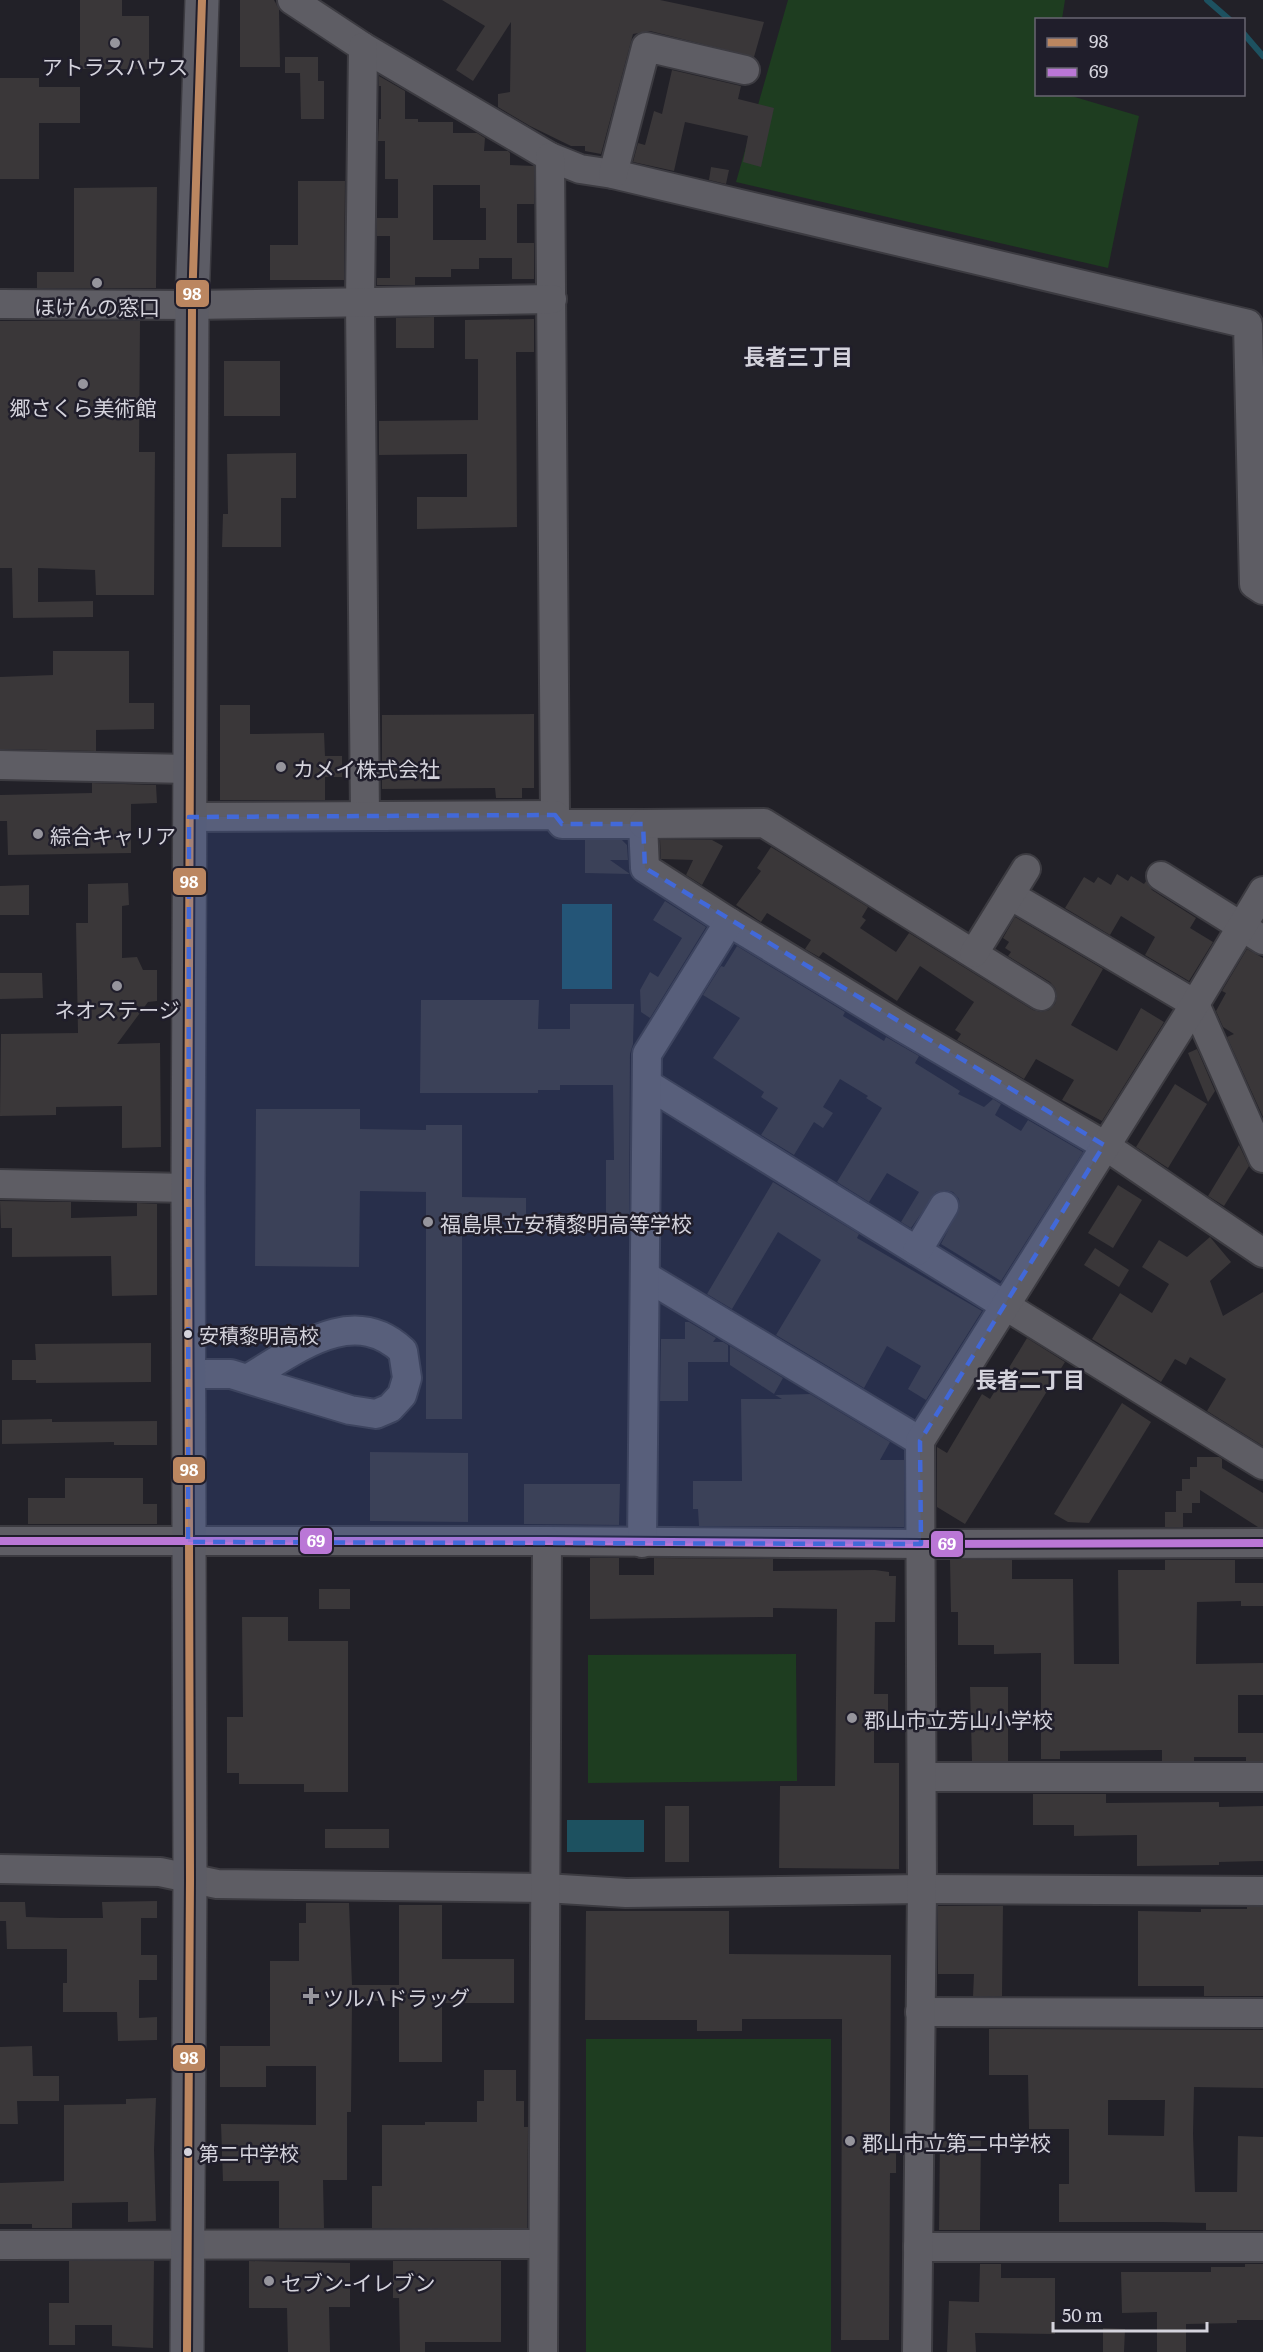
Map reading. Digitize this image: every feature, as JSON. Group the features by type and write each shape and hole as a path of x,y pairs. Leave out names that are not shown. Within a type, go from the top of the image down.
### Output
{"main road":[{"path":"187,2352 190,1879 189,768 192,304 202,0"}],"street":[{"path":"292,0 363,47 550,157 580,169 613,174 1256,325 1254,584 1263,590"},
{"path":"363,47 360,302 365,816"},
{"path":"613,174 646,47 745,70"},
{"path":"550,157 555,815 562,824 764,823 1041,996"},
{"path":"0,304 552,299"},
{"path":"0,765 189,768"},
{"path":"189,817 555,815"},
{"path":"643,824 645,868 729,922 1104,1145 1263,1252"},
{"path":"974,953 1026,870"},
{"path":"1161,876 1252,934"},
{"path":"917,2352 922,1889 920,1441 1104,1145 1195,1004 1252,934 1263,891"},
{"path":"1010,895 1195,1004 1263,1158"},
{"path":"642,1543 647,1054 729,922"},
{"path":"647,1084 1263,1465"},
{"path":"0,1184 188,1188"},
{"path":"917,1251 944,1206"},
{"path":"645,1276 920,1441"},
{"path":"188,1374 231,1374 247,1379 350,1410 376,1414 390,1408 402,1395 407,1378 403,1351 380,1334 362,1330 340,1331 309,1342 247,1379"},
{"path":"0,1541 1263,1543"},
{"path":"543,2352 547,1541"},
{"path":"922,1777 1263,1777"},
{"path":"0,1869 160,1872 217,1884 545,1888 626,1893 922,1889 1263,1891"},
{"path":"920,2012 1263,2013"},
{"path":"0,2245 543,2244"},
{"path":"918,2247 1263,2247"}],"highlighted area":[{"path":"555,815 562,824 643,824 645,868 1104,1145 920,1441 921,1544 188,1542 189,817"}],"green space":[{"path":"788,0 1065,0 1062,18 1035,18 1035,96 1071,96 1139,116 1108,268 736,182"},
{"path":"796,1654 797,1781 588,1783 588,1655"},
{"path":"586,2039 831,2039 831,2352 586,2352"}],"water":[{"path":"562,904 612,904 612,989 562,989"},
{"path":"567,1820 644,1820 644,1852 567,1852"}],"building":[{"name":"アトラスハウス","path":"80,0 122,0 122,16 149,16 149,69 80,69"},
{"path":"240,0 274,0 279,9 280,67 240,67"},
{"path":"442,0 660,0 764,22 754,57 650,31 633,34 601,154 585,151 585,146 571,146 498,107 498,94 510,92 511,22 473,81 456,70 485,26"},
{"path":"285,57 318,57 318,81 324,81 324,119 301,119 300,73 285,73"},
{"path":"672,70 741,86 738,99 774,108 761,167 743,162 748,136 685,122 674,171 633,162 638,143 645,145 654,111 662,114"},
{"path":"379,76 405,91 405,119 418,119 418,122 453,122 453,133 477,133 485,138 484,151 508,151 510,165 534,166 534,204 517,204 517,243 534,243 534,279 512,279 512,258 479,258 479,269 451,269 451,277 415,277 415,285 377,285 377,278 390,278 390,236 377,236 377,218 398,218 398,179 385,179 385,141 378,141 379,119 381,119 381,86 379,86","holes":["433,185 480,185 480,208 486,208 486,240 433,240"]},
{"path":"0,78 39,78 39,87 80,87 80,123 39,123 39,179 0,179"},
{"path":"711,167 729,170 726,184 709,180"},
{"path":"298,181 345,181 344,280 270,280 270,245 298,245"},
{"path":"157,187 156,288 37,288 37,272 74,272 74,188"},
{"path":"434,317 434,348 396,348 396,318"},
{"path":"534,319 534,352 516,352 517,527 417,529 417,497 467,497 467,454 379,455 379,421 478,420 478,359 465,359 465,320"},
{"path":"0,321 140,321 139,452 155,452 154,595 96,595 95,570 38,568 38,602 93,601 93,617 13,618 12,568 0,568"},
{"path":"224,361 280,361 280,416 224,416"},
{"path":"296,453 296,498 281,498 281,547 222,547 223,514 228,514 227,454"},
{"path":"53,651 129,651 129,703 154,703 154,729 96,730 96,751 0,749 0,677 53,675"},
{"name":"カメイ株式会社","path":"220,705 250,705 250,734 324,733 325,756 342,756 342,777 325,777 325,800 220,800"},
{"path":"534,714 534,788 522,788 522,798 496,798 495,788 382,789 382,715"},
{"path":"92,783 156,785 157,803 131,804 131,853 8,855 7,821 0,821 0,795 92,793"},
{"path":"585,840 622,840 627,845 628,860 610,860 630,874 585,873"},
{"path":"660,840 712,840 723,846 702,885 686,875 693,860 661,859"},
{"path":"771,847 868,907 862,917 866,920 860,928 896,952 909,933 1033,1010 1041,1012 1049,1010 1055,1004 1057,996 1055,988 1050,982 1008,956 1011,952 1005,948 1009,942 1003,938 1015,917 1103,969 1071,1025 1117,1051 1141,1008 1164,1022 1102,1121 1062,1100 1074,1080 1036,1059 1024,1079 957,1040 961,1034 955,1030 974,1002 920,966 897,1001 823,952 819,957 805,949 811,940 767,913 761,922 736,905 761,871 757,868"},
{"path":"1117,874 1128,881 1131,876 1144,884 1146,881 1152,890 1196,918 1190,928 1213,942 1189,981 1145,955 1155,937 1121,916 1110,935 1065,908 1084,877 1094,883 1098,877 1111,885"},
{"path":"128,883 129,905 122,906 122,958 137,957 143,970 157,970 157,1001 148,1002 117,1044 160,1043 161,1147 122,1148 122,1106 56,1107 56,1115 0,1116 1,1034 78,1033 76,923 88,923 88,884"},
{"path":"29,885 29,915 0,915 0,886"},
{"path":"665,901 706,927 650,1018 641,1012 640,990 650,972 658,977 682,938 653,920"},
{"path":"737,946 845,1012 843,1016 884,1041 886,1037 919,1056 915,1063 960,1091 958,1094 984,1107 993,1099 1001,1104 995,1115 1021,1131 1028,1120 1083,1152 1001,1281 941,1244 960,1207 959,1199 953,1192 945,1190 936,1192 911,1228 901,1222 919,1192 887,1173 869,1202 837,1182 882,1108 866,1098 868,1096 840,1079 823,1107 833,1113 823,1128 814,1122 794,1155 761,1135 778,1108 761,1097 764,1092 713,1058 740,1018 703,995"},
{"path":"1247,949 1263,958 1263,1117 1227,1037 1234,1034 1223,1027 1216,1011 1226,993 1222,991"},
{"path":"0,973 42,973 43,998 0,999"},
{"path":"421,1000 539,1000 538,1029 570,1029 570,1004 634,1004 633,1044 630,1054 629,1220 606,1220 606,1160 614,1160 613,1085 560,1085 560,1090 538,1090 538,1093 420,1093"},
{"path":"1197,1049 1215,1091 1208,1102 1188,1053"},
{"path":"1175,1084 1207,1104 1168,1168 1136,1147"},
{"path":"256,1109 360,1109 360,1129 426,1130 426,1125 462,1125 462,1197 526,1198 526,1219 462,1218 462,1419 426,1419 426,1192 360,1191 359,1267 255,1266"},
{"path":"1239,1145 1249,1166 1224,1206 1208,1196"},
{"path":"773,1182 859,1234 857,1238 982,1311 926,1400 908,1389 921,1366 887,1346 864,1388 776,1335 821,1260 778,1232 732,1309 707,1294"},
{"path":"1118,1185 1142,1200 1113,1248 1088,1233"},
{"path":"0,1201 71,1202 71,1218 137,1216 137,1203 157,1204 157,1295 112,1296 111,1256 12,1257 12,1228 1,1228"},
{"path":"1210,1237 1231,1262 1210,1281 1223,1316 1263,1292 1263,1446 1207,1411 1226,1379 1190,1357 1186,1365 1175,1359 1161,1382 1092,1339 1120,1293 1152,1313 1169,1284 1142,1267 1159,1240 1187,1257"},
{"path":"1095,1248 1129,1270 1119,1287 1084,1265"},
{"path":"685,1322 689,1322 716,1338 713,1342 723,1342 728,1345 728,1362 688,1362 688,1401 660,1401 661,1339 685,1339"},
{"path":"1027,1338 1065,1362 965,1524 937,1507 937,1447 947,1453 982,1394 990,1399"},
{"path":"151,1343 151,1382 36,1383 36,1380 12,1380 12,1360 36,1360 35,1344"},
{"path":"730,1346 783,1378 774,1394 730,1365"},
{"path":"810,1394 890,1442 880,1460 904,1460 904,1527 699,1526 698,1509 693,1509 693,1481 742,1481 741,1399 782,1399 775,1395"},
{"path":"1122,1403 1151,1422 1089,1523 1068,1522 1054,1514"},
{"path":"52,1419 52,1422 157,1421 157,1445 114,1445 114,1442 2,1444 2,1420"},
{"path":"370,1452 468,1453 468,1522 370,1521"},
{"path":"1197,1457 1219,1457 1222,1459 1222,1468 1263,1493 1263,1527 1258,1527 1200,1490 1200,1503 1192,1503 1192,1513 1183,1513 1183,1527 1165,1527 1165,1512 1176,1512 1176,1491 1182,1491 1182,1479 1190,1479 1190,1467 1197,1467"},
{"path":"65,1478 143,1478 143,1504 157,1504 157,1524 28,1524 28,1498 65,1498"},
{"path":"524,1484 620,1484 619,1525 524,1524"},
{"path":"590,1558 619,1558 619,1575 654,1575 654,1558 773,1559 773,1571 875,1570 889,1572 889,1576 896,1576 895,1622 875,1622 874,1694 888,1694 888,1727 874,1727 874,1763 899,1763 899,1869 779,1868 780,1786 835,1786 837,1609 773,1608 773,1617 590,1619"},
{"path":"950,1560 1012,1560 1012,1579 1073,1579 1074,1664 1119,1664 1118,1570 1165,1570 1165,1560 1235,1560 1235,1583 1263,1583 1263,1606 1241,1606 1241,1601 1197,1602 1196,1664 1263,1663 1263,1695 1238,1695 1238,1733 1263,1733 1263,1761 1246,1761 1246,1757 1194,1757 1194,1761 1162,1761 1162,1750 1060,1751 1060,1759 1041,1759 1041,1653 994,1654 994,1645 958,1645 958,1612 951,1612"},
{"path":"319,1589 350,1589 350,1609 319,1609"},
{"path":"242,1617 288,1617 288,1641 348,1641 348,1792 304,1792 304,1784 239,1784 239,1773 227,1773 227,1717 243,1717"},
{"path":"970,1687 1008,1687 1008,1761 972,1761"},
{"path":"1033,1794 1106,1794 1106,1803 1219,1802 1219,1807 1263,1806 1263,1861 1219,1862 1219,1865 1137,1866 1137,1835 1074,1836 1074,1825 1033,1825"},
{"path":"665,1806 689,1806 689,1862 665,1862"},
{"path":"325,1829 389,1829 389,1848 325,1848"},
{"path":"157,1901 157,1918 141,1918 141,1955 157,1955 157,1980 139,1980 139,2018 157,2017 157,2040 118,2041 117,2012 63,2012 63,1983 67,1983 67,1949 7,1949 6,1921 0,1921 0,1902 25,1902 26,1917 103,1918 102,1902"},
{"path":"306,1903 349,1903 352,1985 399,1985 399,1905 442,1905 442,1959 514,1959 514,2003 442,2003 442,2062 399,2062 399,2001 352,2001 351,2112 347,2112 347,2180 323,2180 324,2228 279,2228 279,2181 223,2181 221,2124 316,2125 316,2066 266,2066 266,2087 220,2087 220,2046 270,2046 270,1961 299,1961 299,1923 306,1923"},
{"path":"938,1906 1003,1906 1002,1996 973,1996 974,1974 938,1974"},
{"path":"1247,1907 1263,1907 1263,1996 1204,1996 1204,1986 1138,1986 1138,1911 1201,1912 1201,1909 1247,1909"},
{"path":"586,1911 729,1911 729,1954 891,1955 890,2135 896,2135 896,2173 890,2173 889,2340 841,2340 842,2019 742,2019 742,2031 697,2031 697,2020 585,2020"},
{"path":"989,2029 1263,2030 1263,2088 1194,2087 1193,2134 1195,2192 1237,2192 1238,2136 1263,2137 1263,2230 1206,2230 1206,2223 1059,2222 1059,2184 1069,2184 1069,2129 1029,2129 1028,2075 989,2075","holes":["1108,2100 1165,2100 1164,2136 1108,2135"]},
{"path":"32,2046 33,2076 59,2076 59,2101 17,2101 18,2124 0,2124 0,2047"},
{"path":"484,2070 516,2070 516,2101 524,2101 524,2127 528,2127 527,2228 372,2228 372,2186 382,2186 382,2125 477,2122 477,2101 484,2101"},
{"path":"156,2098 154,2150 156,2221 128,2222 128,2202 72,2203 72,2228 32,2228 32,2224 0,2224 0,2183 64,2181 64,2105 126,2104 126,2099"},
{"path":"940,2135 981,2135 980,2230 939,2230"},
{"path":"69,2261 154,2261 153,2348 112,2346 112,2325 75,2325 75,2345 49,2345 49,2303 69,2303"},
{"path":"249,2261 350,2263 350,2307 329,2307 330,2352 288,2352 287,2308 249,2308"},
{"path":"393,2261 501,2261 501,2342 425,2342 425,2352 400,2352 399,2298 393,2298"},
{"path":"980,2264 1001,2264 1001,2278 1055,2278 1055,2334 975,2333 976,2352 947,2352 949,2301 979,2302"},
{"path":"1245,2264 1263,2264 1263,2320 1186,2324 1186,2352 1157,2352 1157,2312 1122,2313 1121,2272 1211,2272 1211,2267 1245,2267"},
{"path":"1103,2328 1125,2329 1124,2352 1103,2352"}],"waterway":[{"path":"1207,0 1228,18"},
{"path":"1245,35 1263,56"}],"transit line":[{"name":"98","path":"187,2352 190,1879 188,1188 192,305 202,0"},
{"name":"69","path":"0,1541 1263,1543"}],"place":[{"name":"アトラスハウス","path":"115,43"},
{"name":"ほけんの窓口","path":"97,283"},
{"name":"郷さくら美術館","path":"83,384"},
{"name":"カメイ株式会社","path":"281,767"},
{"name":"綜合キャリア","path":"38,834"},
{"name":"ネオステージ","path":"117,986"},
{"name":"福島県立安積黎明高等学校","path":"428,1222"},
{"name":"安積黎明高校","path":"188,1334"},
{"name":"郡山市立芳山小学校","path":"852,1718"},
{"name":"ツルハドラッグ","path":"311,1996"},
{"name":"郡山市立第二中学校","path":"850,2141"},
{"name":"第二中学校","path":"188,2152"},
{"name":"セブン-イレブン","path":"269,2281"}],"district":[{"name":"長者三丁目","path":"798,355"},
{"name":"長者二丁目","path":"1030,1378"}]}
